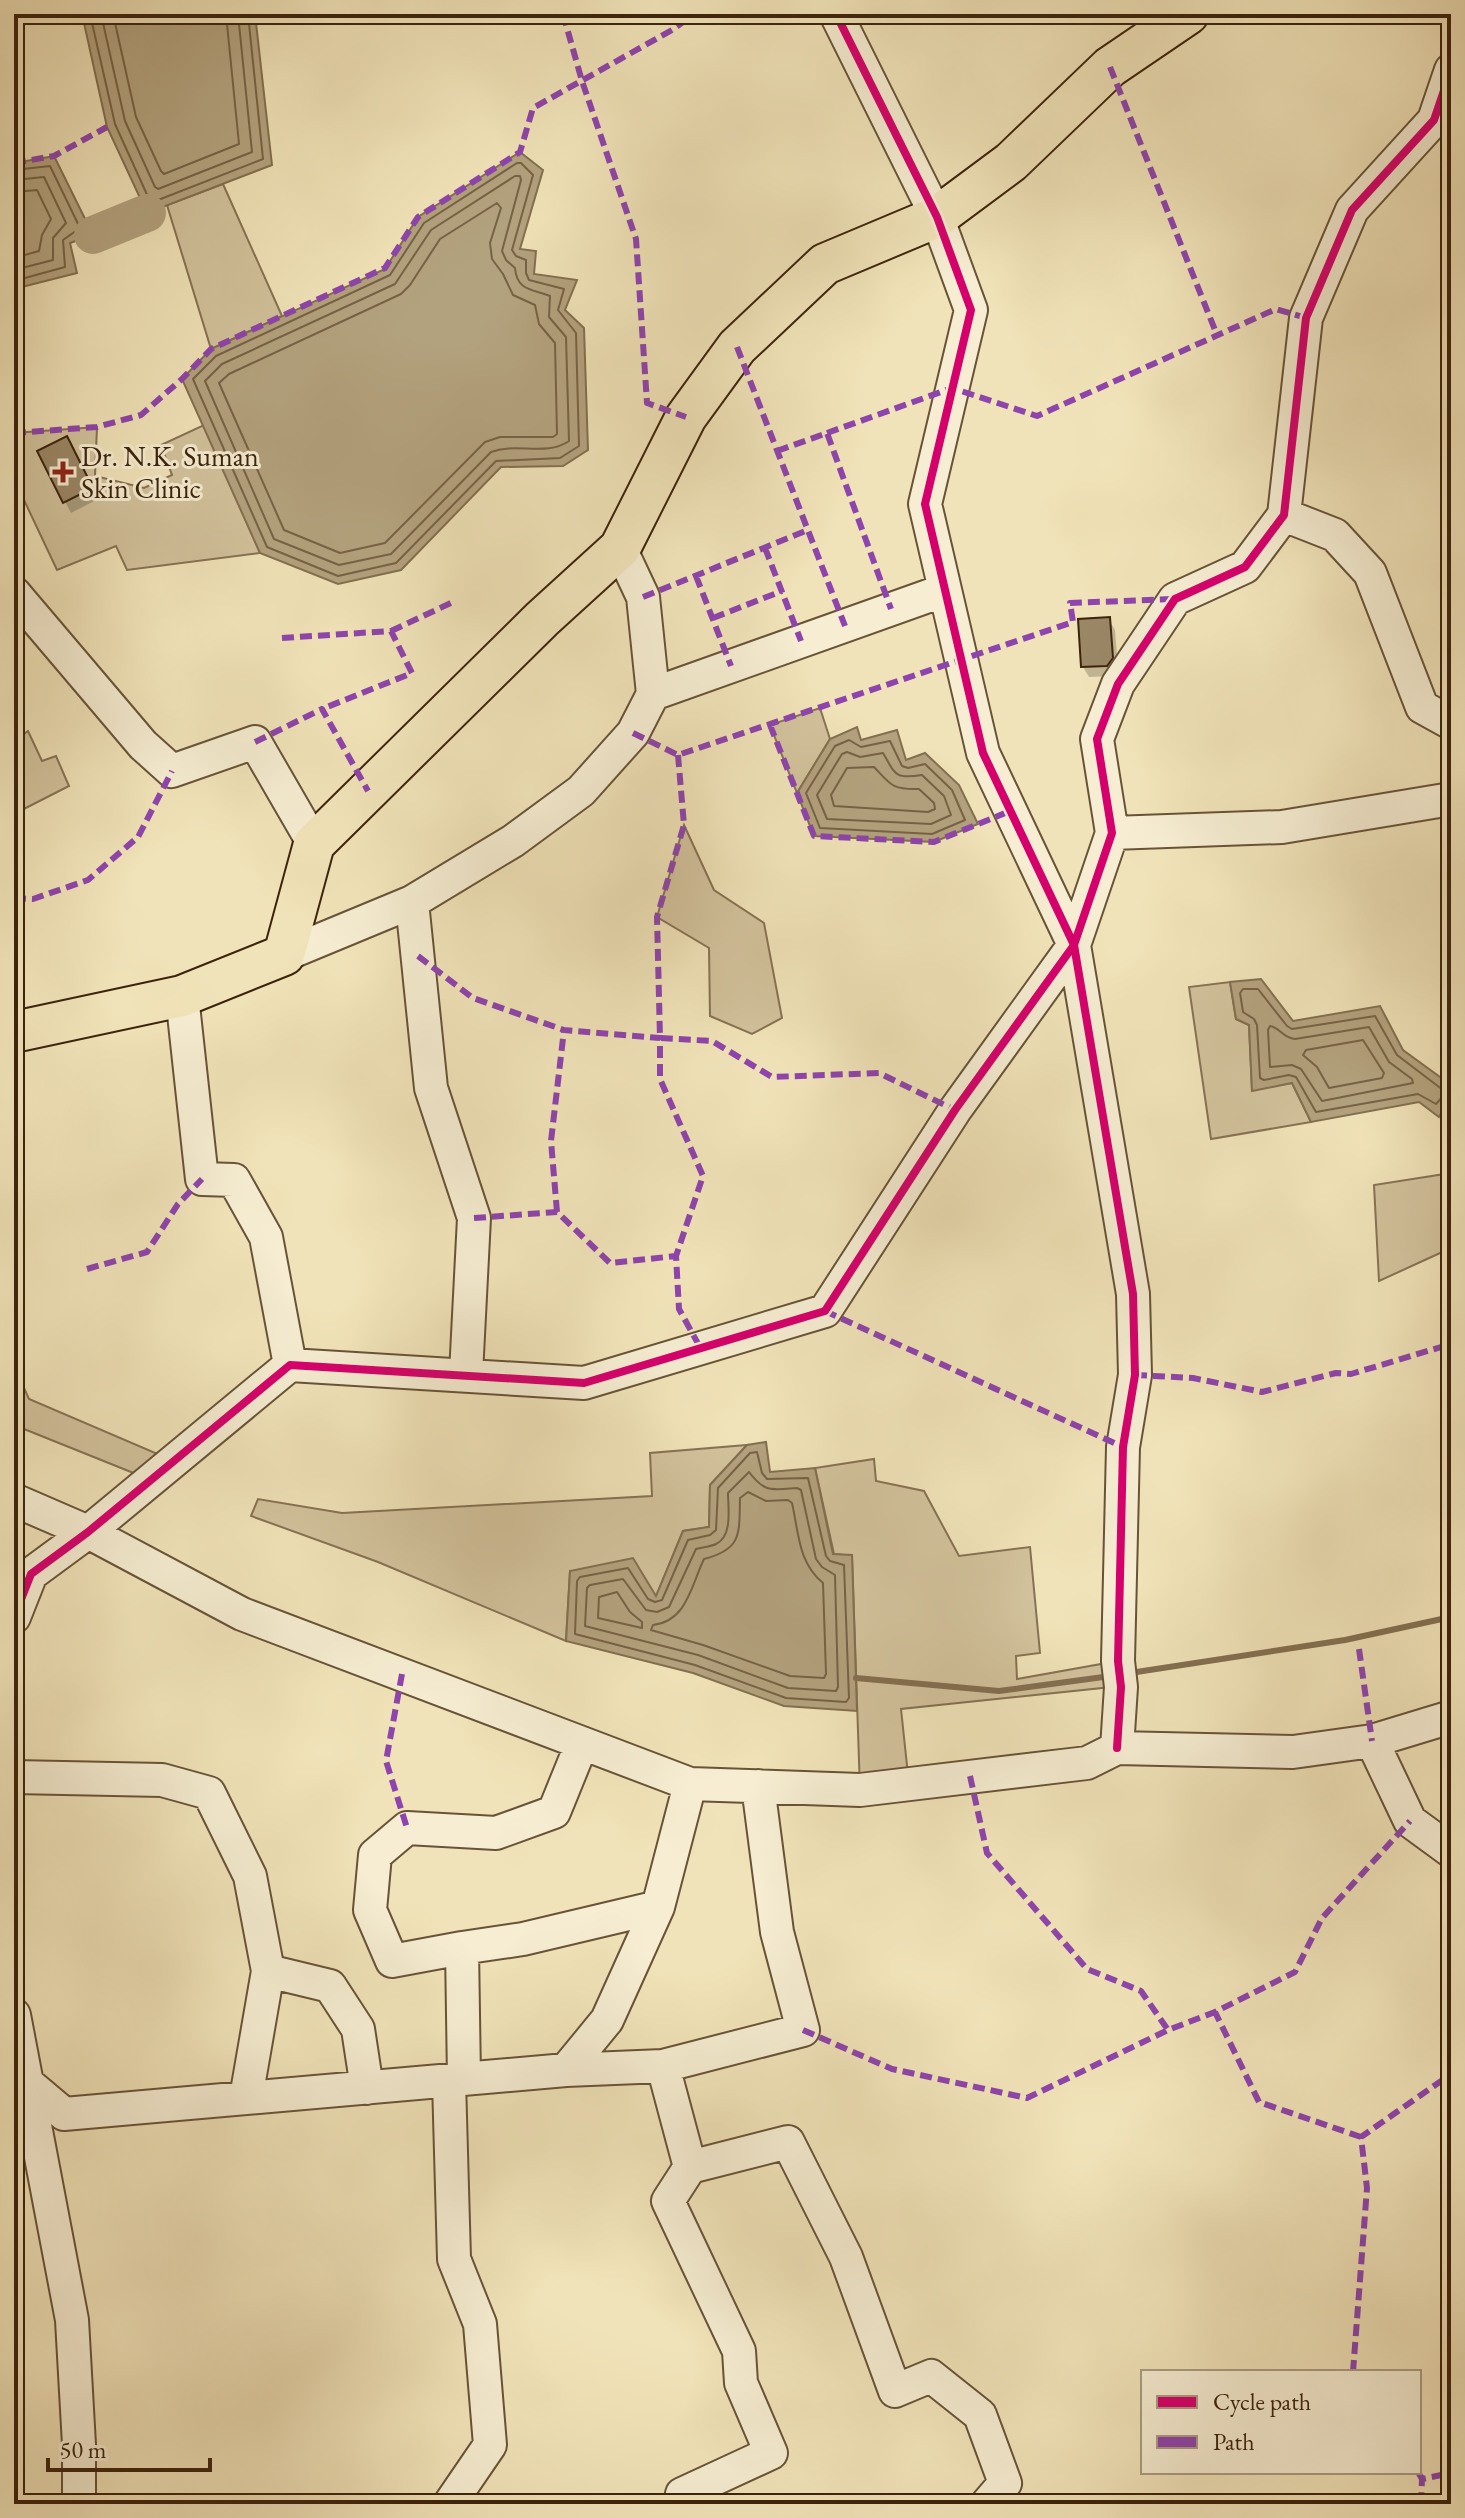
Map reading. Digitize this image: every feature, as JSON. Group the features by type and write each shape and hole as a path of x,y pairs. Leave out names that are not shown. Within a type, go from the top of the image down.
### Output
{"main road":[{"path":"14,1032 182,996 284,955 314,844 542,619 620,548 686,417 737,347 825,264 937,217 1011,162 1110,67 1188,14"}],"street":[{"path":"838,15 937,217 971,310 925,504 983,753 1074,945 1133,1294 1135,1375 1123,1447 1118,1661 1121,1687 1117,1748"},
{"path":"14,1617 31,1574 88,1532 290,1365 584,1383 825,1311 955,1110 1074,945 1112,833 1097,739 1118,684 1175,599 1245,567 1284,515 1306,318 1352,210 1442,125 1451,70"},
{"path":"1284,515 1335,535 1370,573 1422,707 1451,723"},
{"path":"284,955 412,902 513,841 581,791 633,733 653,694 643,597 620,548"},
{"path":"653,694 945,590"},
{"path":"14,593 143,745 172,771 255,742 314,844"},
{"path":"1112,833 1282,827 1451,799"},
{"path":"412,902 431,1088 474,1218 466,1374"},
{"path":"182,996 202,1179 234,1180 266,1237 290,1365"},
{"path":"14,1500 88,1532 242,1614 690,1784 860,1790 1087,1763 1117,1748 1293,1752 1372,1741 1451,1717"},
{"path":"1372,1741 1410,1821 1451,1851"},
{"path":"582,1743 554,1812 496,1833 407,1828 375,1855 370,1910 392,1961 523,1939 658,1907"},
{"path":"14,1777 162,1780 209,1793 250,1876 268,1971 246,2098"},
{"path":"566,2070 607,2020 658,1907 690,1784"},
{"path":"20,2082 64,2114 566,2070 663,2066 803,2030 777,1932 758,1786"},
{"path":"451,2502 490,2445 480,2324 454,2259 456,2080 462,1948"},
{"path":"268,1971 330,1986 358,2029 367,2088"},
{"path":"14,2015 20,2082 72,2320 79,2504"},
{"path":"663,2066 690,2167"},
{"path":"680,2504 682,2494 771,2453 741,2383 739,2351 668,2201 690,2167 788,2142 846,2257 895,2391 931,2376 980,2415 1005,2483 987,2504"}],"shaded area":[{"path":"223,184 282,316 211,349 167,205"},
{"path":"204,425 260,553 127,570 116,546 57,570 14,483 14,433 97,427 95,476 144,488 172,475 161,445"},
{"path":"1451,443 1451,516 1446,507 1443,444"},
{"path":"820,708 830,739 797,793 770,725"},
{"path":"28,731 42,761 56,756 69,786 14,814 14,733 17,739"},
{"path":"684,825 714,890 764,923 782,1018 752,1034 710,1016 709,948 657,917"},
{"path":"1230,982 1236,1019 1249,1025 1252,1090 1292,1083 1311,1122 1211,1139 1189,987"},
{"path":"1451,1173 1451,1248 1379,1281 1374,1185"},
{"path":"14,1366 29,1399 174,1461 151,1480 14,1425"},
{"path":"747,1445 710,1485 709,1527 683,1531 656,1597 570,1571 566,1641 378,1562 251,1516 258,1499 342,1513 652,1496 650,1453"},
{"path":"874,1459 876,1481 924,1491 959,1556 1030,1547 1040,1653 1016,1656 1017,1679 1118,1661 1121,1686 901,1709 909,1784 860,1790 852,1556 834,1554 815,1468"}],"water":[{"path":"82,14 255,14 272,165 147,213 107,127"},
{"path":"520,152 543,170 520,249 536,251 534,274 577,280 565,310 584,328 588,450 563,466 501,467 401,570 338,584 260,553 182,379 211,349 385,269 418,217"},
{"path":"54,156 93,235 70,243 77,273 14,289 14,163"},
{"path":"857,727 861,740 897,730 906,760 925,753 959,785 978,824 934,842 814,836 797,793 830,739"},
{"path":"1261,979 1293,1021 1380,1006 1403,1050 1451,1085 1451,1097 1439,1117 1419,1102 1311,1122 1292,1083 1252,1091 1249,1025 1236,1019 1230,982"},
{"path":"766,1442 770,1472 815,1468 833,1554 852,1555 857,1711 784,1706 693,1673 566,1641 570,1571 633,1558 656,1596 683,1531 709,1527 710,1485 747,1445"}],"building":[{"path":"67,436 93,488 63,503 37,451"},
{"path":"1110,617 1113,658 1107,666 1081,667 1078,619"}],"waterway":[{"path":"93,235 147,213"},
{"path":"1130,1673 1345,1640 1451,1617"},
{"path":"856,1678 999,1691 1111,1676"}],"marked path":[{"path":"14,17 22,14"},
{"path":"563,14 582,81 636,239 647,403 686,417"},
{"path":"14,433 97,427 141,415 211,349 385,268 418,217 520,152 533,108 672,30 694,14"},
{"path":"1110,67 1217,335"},
{"path":"14,163 54,156 107,127"},
{"path":"827,433 952,388 1037,416 1276,309 1306,318"},
{"path":"737,347 845,626"},
{"path":"777,451 827,433 891,609"},
{"path":"643,597 808,530"},
{"path":"765,548 801,641"},
{"path":"696,576 731,666"},
{"path":"713,618 782,591"},
{"path":"633,733 678,755 1073,622 1070,603 1175,599"},
{"path":"391,631 453,602"},
{"path":"282,638 391,631 412,673 322,709"},
{"path":"255,742 322,709 368,791"},
{"path":"770,725 814,836 934,842 1010,811"},
{"path":"678,755 684,825 657,917 660,1038 712,1041 772,1077 879,1073 955,1110"},
{"path":"14,898 33,899 88,880 138,837 172,771"},
{"path":"418,956 473,998 564,1030 660,1038 660,1079 703,1176 676,1256"},
{"path":"557,1212 551,1141 564,1030"},
{"path":"87,1269 147,1252 178,1204 202,1179"},
{"path":"474,1218 557,1212 610,1263 676,1256 679,1309 701,1349"},
{"path":"825,1311 1123,1447"},
{"path":"1135,1375 1193,1378 1262,1392 1336,1373 1351,1374 1451,1344"},
{"path":"1359,1649 1372,1741"},
{"path":"402,1674 386,1761 407,1828"},
{"path":"970,1776 987,1853 1087,1969 1141,1991 1168,2030"},
{"path":"1361,2137 1259,2102 1215,2012 1295,1972 1322,1918 1410,1821"},
{"path":"803,2030 892,2069 1027,2098 1168,2030 1215,2012"},
{"path":"1353,2370 1367,2188 1361,2137 1451,2074"},
{"path":"1419,2474 1422,2479 1451,2473"},
{"path":"1421,2504 1422,2479"}],"cycle path":[{"path":"836,14 937,217 971,310 925,504 983,753 1074,945 1133,1294 1135,1375 1123,1447 1118,1661 1121,1687 1117,1748"},
{"path":"14,1617 31,1574 88,1532 290,1365 584,1383 825,1311 955,1110 1074,945 1112,833 1097,739 1118,684 1175,599 1245,567 1284,515 1306,318 1352,210 1434,120 1451,70"}],"place":[{"name":"Dr. N.K. Suman Skin Clinic","path":"63,472"}]}
